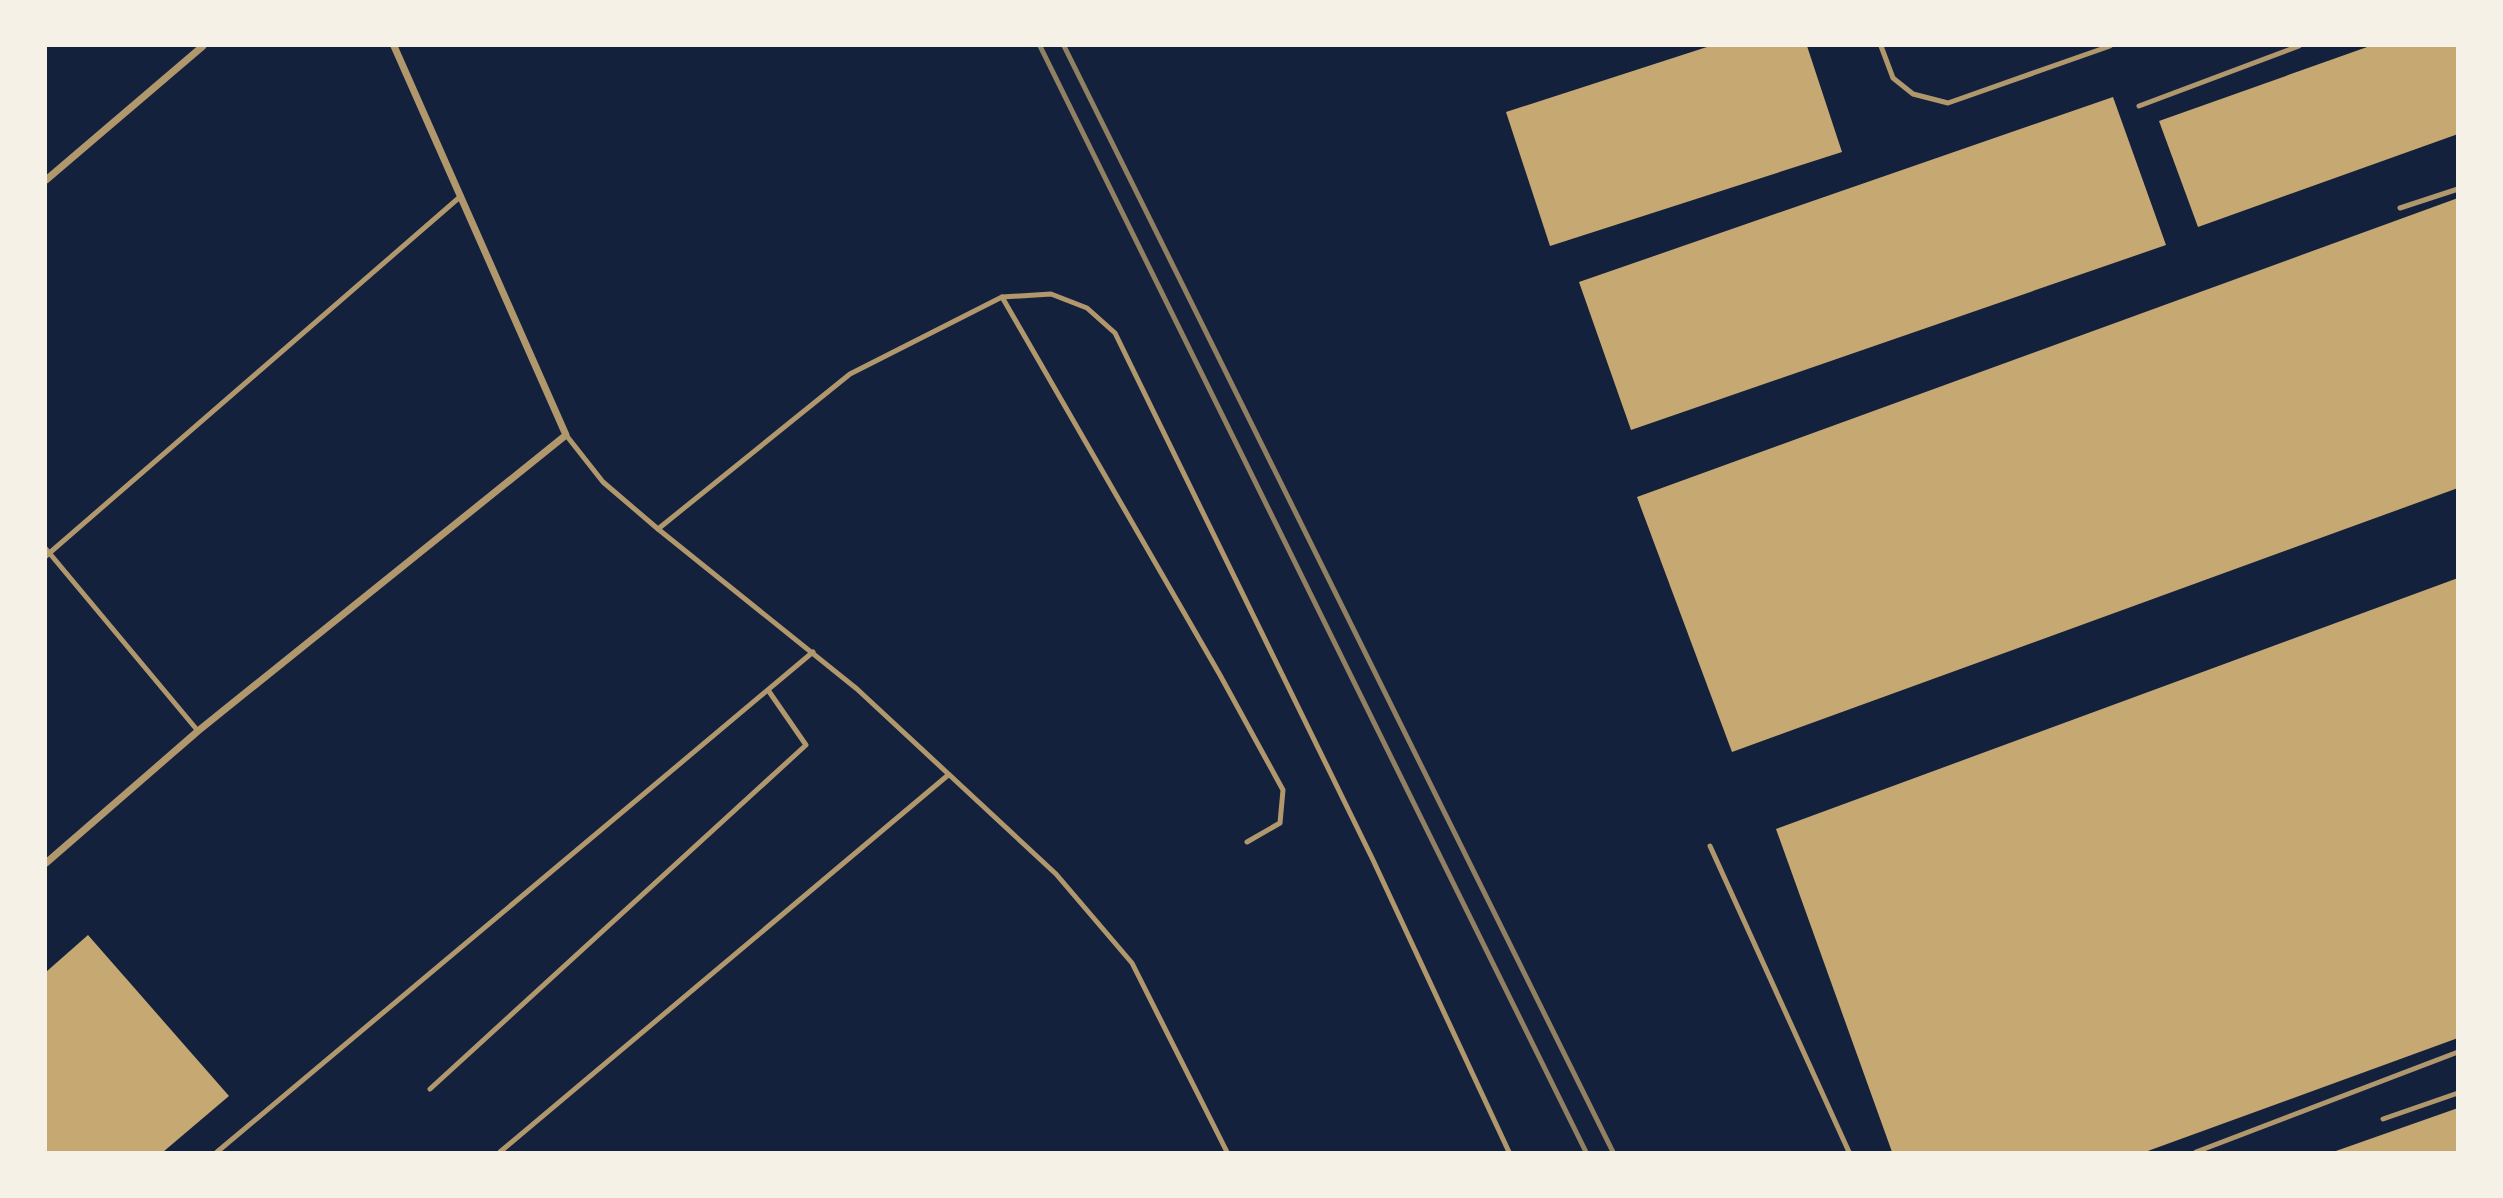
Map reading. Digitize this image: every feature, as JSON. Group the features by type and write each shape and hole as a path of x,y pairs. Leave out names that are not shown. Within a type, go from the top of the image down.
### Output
{"street":[{"path":"46,180 203,46"},
{"path":"46,863 198,731 566,435 394,46"}],"lane":[{"path":"1881,46 1893,78 1913,94 1948,103 2110,46"},
{"path":"2139,106 2300,46"},
{"path":"2400,208 2458,189"},
{"path":"198,731 47,552 462,195"},
{"path":"658,529 850,374 1002,297 1051,294 1087,308 1115,333 1373,860 1510,1153"},
{"path":"1002,297 1220,675 1283,790 1280,823 1247,842"},
{"path":"566,435 603,482 813,652 1056,874 1132,963 1227,1153"},
{"path":"217,1153 813,652"},
{"path":"430,1089 806,746 768,690"},
{"path":"500,1153 947,776"},
{"path":"1710,846 1849,1153"},
{"path":"2196,1153 2458,1052"},
{"path":"2384,1119 2458,1093"}],"building":[{"path":"1710,46 1807,46 1842,152 1550,246 1506,112"},
{"path":"2370,46 2458,46 2458,134 2198,227 2159,121"},
{"path":"2113,97 2166,245 1631,430 1579,282"},
{"path":"2458,198 2458,488 1732,752 1637,497"},
{"path":"2458,578 2458,1038 2145,1152 1892,1152 1776,829"},
{"path":"88,935 229,1096 163,1152 46,1152 46,972"},
{"path":"2458,1108 2458,1152 2333,1152"}],"railway":[{"path":"1040,46 1586,1152"},
{"path":"1064,46 1613,1152"}]}
